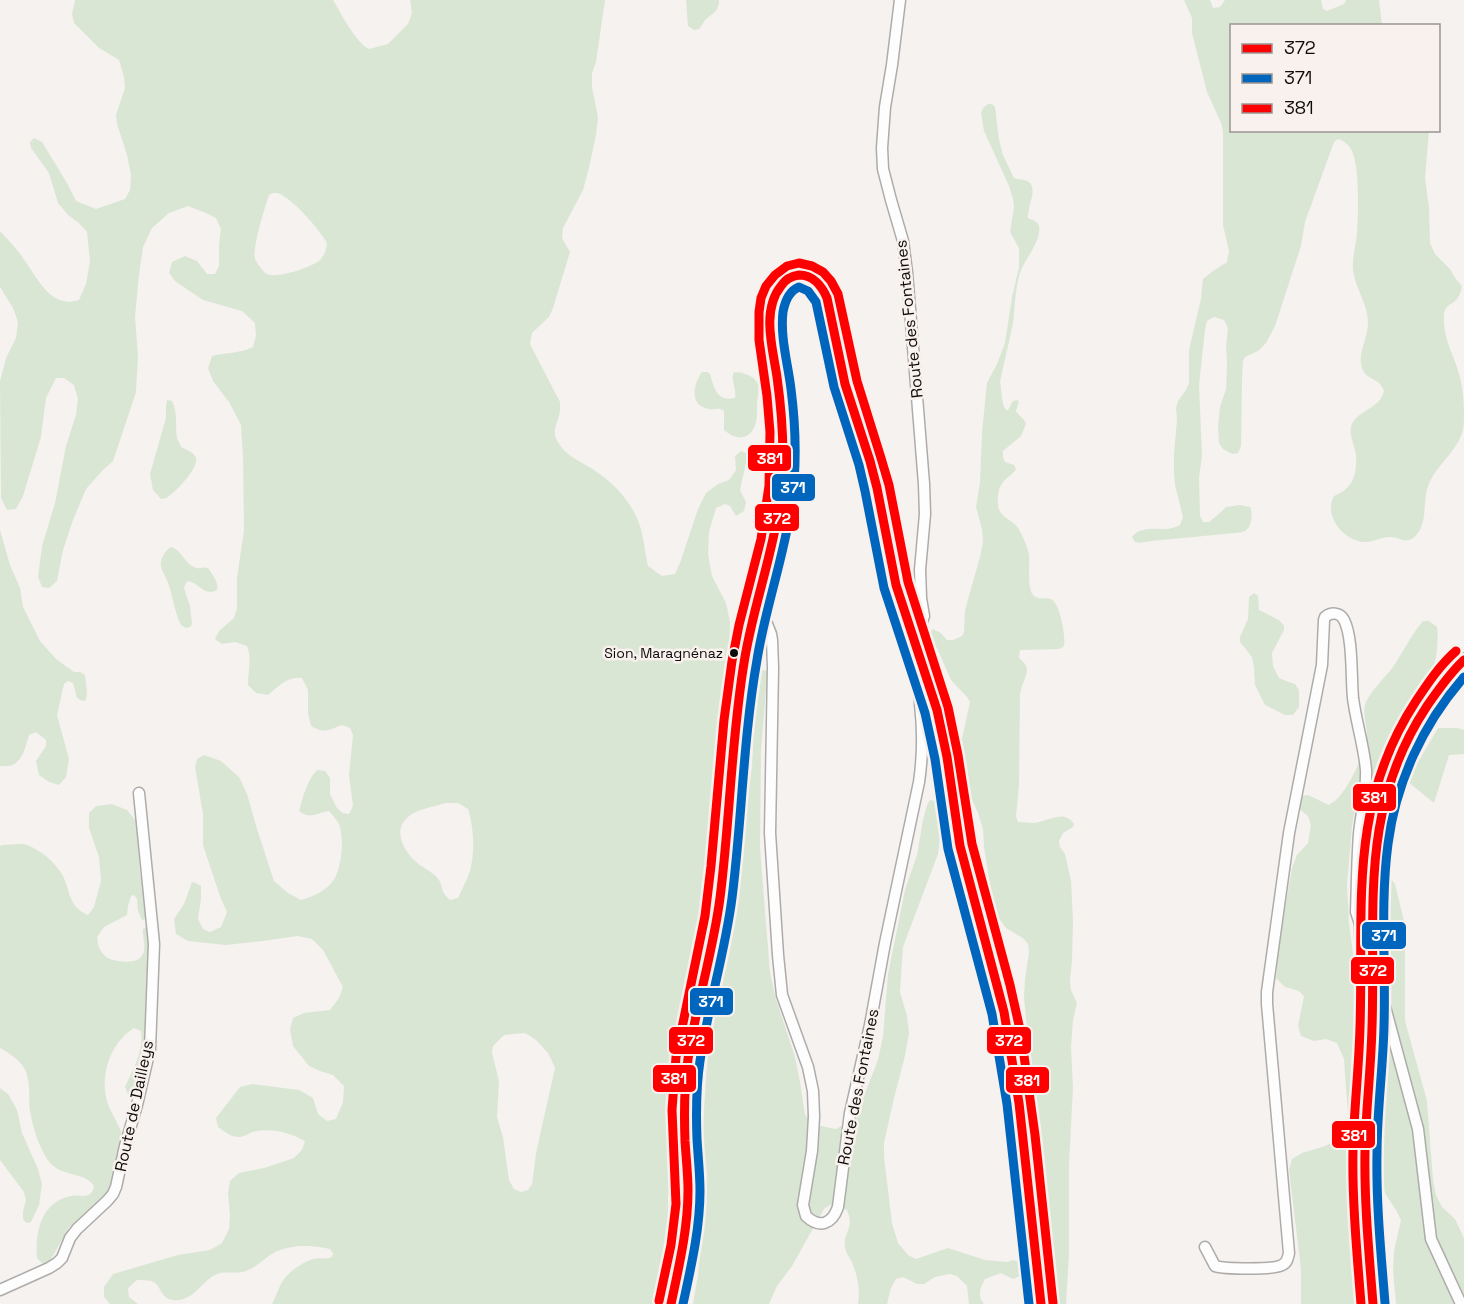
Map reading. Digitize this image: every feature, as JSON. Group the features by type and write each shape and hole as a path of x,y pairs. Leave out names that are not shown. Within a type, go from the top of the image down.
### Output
{"main road":[{"path":"671,1304 685,1236 687,1214 688,1183 684,1118 686,1072 719,910 745,654 772,547 782,484 783,435 771,331 771,310 774,296 782,284 791,277 804,276 818,283 827,298 846,385 874,479 893,572 928,679 944,740 960,844 996,975 1018,1087 1041,1304"},
{"path":"1374,1304 1368,1244 1365,1159 1373,1010 1373,864 1376,841 1390,781 1405,745 1423,712 1464,660"}],"street":[{"name":"Route des Fontaines","path":"900,0 885,107 882,148 883,169 903,241 907,272 924,484 925,514 920,570 924,616 922,626 914,637"},
{"path":"1205,1246 1215,1266 1228,1268 1280,1266 1287,1261 1289,1253 1267,992 1289,833 1322,665 1324,620 1325,617 1334,613 1342,616 1349,635 1353,698 1366,770 1359,835 1356,912 1360,924 1363,975 1384,1003 1418,1129 1431,1239 1461,1304"},
{"name":"Route des Fontaines","path":"754,617 767,624 772,640 770,833 782,995 808,1067 813,1091 812,1151 803,1205 806,1216 822,1224 831,1221 838,1207 850,1113 919,782 923,723 919,692 922,681 928,679"},
{"name":"Route de Dailleys","path":"0,1290 57,1263 62,1258 70,1238 107,1201 116,1187 150,1049 154,944 139,793"},
{"path":"1360,924 1372,932"}],"green space":[{"path":"75,0 333,0 354,34 369,49 388,44 408,24 412,13 410,0 605,0 596,62 592,73 592,87 598,117 589,168 583,190 563,228 562,238 570,252 553,308 549,317 532,333 530,344 560,402 556,438 567,453 601,475 627,501 640,526 648,566 662,576 675,574 706,493 718,484 729,480 736,470 735,456 741,451 748,454 740,490 746,502 744,511 736,516 730,506 725,504 716,508 709,532 708,554 712,576 726,603 730,622 728,688 708,908 672,1074 668,1198 669,1249 660,1304 272,1304 282,1282 292,1271 313,1259 332,1257 333,1253 330,1249 309,1246 296,1246 275,1252 244,1272 217,1274 184,1299 167,1298 155,1283 142,1280 137,1280 128,1288 129,1297 138,1304 110,1304 104,1297 104,1287 113,1274 178,1255 210,1250 222,1243 229,1229 230,1181 239,1173 294,1158 302,1150 305,1141 287,1133 260,1131 237,1137 218,1127 216,1118 240,1087 252,1084 299,1090 313,1098 318,1114 327,1121 336,1119 343,1102 344,1086 333,1075 309,1066 293,1046 290,1029 293,1018 304,1013 330,1010 339,998 343,987 323,950 312,939 297,936 226,945 188,941 176,934 174,919 184,904 192,882 201,886 198,919 203,929 210,932 221,927 227,912 203,845 203,814 195,767 197,759 204,755 221,761 239,777 247,794 274,881 301,900 323,891 333,881 339,868 342,843 338,822 329,811 310,815 299,811 304,795 317,770 325,771 330,778 330,794 337,808 349,814 353,806 349,775 353,735 350,728 342,725 323,731 311,726 308,713 308,690 302,678 288,680 268,695 256,693 248,685 250,660 247,646 235,642 222,644 215,639 219,631 234,618 237,608 237,578 244,530 243,457 241,425 229,402 213,381 208,368 212,356 253,347 256,336 255,323 242,311 203,300 175,281 169,273 172,262 185,256 197,261 207,274 215,274 219,266 221,229 216,218 188,206 169,213 152,228 143,247 135,317 138,356 136,392 113,461 86,489 63,550 57,581 49,588 42,587 38,577 42,546 55,503 78,399 74,385 64,378 56,378 46,398 41,437 23,496 16,509 7,510 1,498 0,381 6,358 16,338 18,322 13,308 0,287 0,231 46,291 61,300 69,302 79,300 86,284 90,261 87,232 58,203 49,173 31,148 30,142 34,138 42,142 76,201 96,209 125,199 130,190 131,175 116,115 125,88 119,60 99,48 74,23 72,14","holes":["273,193 282,195 294,204 327,243 323,256 316,263 294,272 272,275 265,273 255,259 257,237 269,195","446,803 458,803 468,809 473,832 473,856 470,871 458,898 450,900 443,892 436,877 416,862 404,847 400,834 401,828 407,818 418,811","525,1033 536,1040 548,1053 555,1068 536,1153 532,1184 528,1190 521,1192 514,1189 509,1180 503,1137 497,1117 499,1081 492,1053 493,1046 504,1035"]},
{"path":"686,0 719,0 719,4 716,11 699,29 694,30 688,26"},
{"path":"1184,0 1210,0 1213,8 1220,7 1225,0 1321,0 1323,9 1327,11 1344,4 1346,0 1379,0 1382,24 1230,24 1230,132 1429,132 1425,178 1430,243 1435,254 1462,286 1457,299 1445,309 1444,321 1446,337 1462,385 1464,421 1460,438 1429,484 1421,527 1411,540 1390,537 1366,542 1356,540 1342,532 1331,511 1334,496 1350,485 1356,469 1356,455 1351,437 1353,421 1378,402 1384,391 1379,383 1365,373 1361,363 1368,323 1366,309 1353,270 1358,201 1357,175 1353,153 1349,146 1338,139 1334,142 1305,222 1301,246 1275,326 1266,343 1258,351 1245,357 1243,361 1241,446 1238,453 1232,454 1223,449 1219,443 1220,407 1226,389 1228,328 1224,320 1214,317 1207,321 1199,385 1202,456 1199,478 1200,516 1203,522 1209,522 1226,507 1240,505 1250,507 1252,516 1249,526 1245,531 1238,533 1139,543 1135,542 1132,537 1143,530 1167,529 1180,525 1183,517 1174,474 1176,408 1189,383 1189,350 1201,299 1203,279 1227,262 1229,251 1223,225 1223,132 1207,92 1192,33 1192,18"},
{"path":"988,104 995,107 1003,155 1014,178 1027,181 1032,185 1028,218 1039,226 1038,238 1018,279 1013,323 1000,382 1004,407 1008,410 1013,401 1017,400 1019,402 1016,411 1026,424 1021,436 1003,451 1005,462 1014,465 1016,469 1002,484 998,501 1000,512 1018,528 1026,544 1029,554 1031,591 1037,597 1051,599 1054,602 1060,613 1064,635 1064,646 1060,649 1020,650 1019,658 1024,662 1027,670 1020,695 1019,786 1016,816 1018,822 1033,823 1061,816 1070,819 1074,824 1063,833 1059,841 1065,854 1071,881 1073,921 1070,980 1071,990 1077,1003 1071,1047 1073,1087 1066,1304 1057,1304 1048,1202 1037,1119 1036,1074 1030,1058 1024,998 1028,944 1006,928 998,917 992,897 983,829 968,791 959,752 970,702 951,680 937,648 927,639 933,629 947,640 962,636 964,632 965,610 983,542 976,507 987,383 1005,343 1019,267 1019,248 1010,232 1013,199 984,131 981,113"},
{"path":"702,372 710,374 720,396 729,399 735,398 734,372 754,378 758,384 757,417 754,428 749,434 742,437 731,435 724,430 724,411 709,409 698,404 695,388"},
{"path":"167,400 172,401 174,406 177,438 181,447 194,454 196,462 182,484 168,497 161,499 153,490 150,474 166,418"},
{"path":"0,530 10,565 20,588 23,607 40,641 56,659 74,672 85,675 86,700 82,701 77,698 73,683 68,681 64,684 57,715 69,759 66,777 59,785 39,775 36,761 46,746 46,740 36,732 29,735 23,753 17,762 13,765 0,766"},
{"path":"171,547 191,565 197,568 208,568 217,584 217,590 209,592 192,582 186,583 184,588 190,606 192,624 186,628 181,625 161,567 163,555"},
{"path":"1254,593 1258,596 1259,610 1279,620 1284,626 1272,653 1273,666 1279,678 1295,684 1299,690 1299,707 1293,715 1285,715 1265,705 1255,685 1252,657 1240,642 1248,619 1249,597"},
{"path":"1423,621 1429,621 1437,627 1437,646 1429,685 1391,759 1359,801 1352,826 1347,885 1349,923 1361,1015 1352,1226 1359,1304 1301,1304 1301,1270 1289,1170 1292,1159 1336,1141 1344,1131 1348,1116 1344,1059 1337,1043 1326,1039 1314,1041 1301,1036 1298,1026 1304,996 1299,991 1285,987 1276,978 1280,937 1292,868 1297,855 1308,843 1311,825 1308,816 1298,808 1301,796 1308,795 1329,805 1346,787 1361,759 1366,740 1364,712 1367,700 1395,664"},
{"path":"761,669 767,671 767,678 761,750 760,847 770,973 795,1057 805,1115 816,1125 836,1129 855,1119 878,1060 883,1036 888,974 905,890 917,855 927,805 930,800 935,801 940,838 938,854 903,947 900,992 909,1033 884,1143 884,1157 892,1223 898,1243 908,1255 916,1259 948,1248 985,1260 1020,1262 1022,1267 1020,1276 1013,1279 1001,1273 985,1279 980,1292 984,1304 969,1304 967,1286 957,1276 950,1274 935,1277 924,1284 917,1284 903,1277 896,1279 887,1304 858,1304 857,1279 845,1247 849,1216 847,1210 833,1204 824,1209 792,1266 777,1286 769,1304 693,1304 698,1275 707,1173 702,1140 710,1018 733,926 738,893 752,767 755,687 757,673"},
{"path":"1438,728 1464,730 1464,754 1449,755 1434,803 1407,781"},
{"path":"112,804 127,810 136,821 140,874 148,913 142,920 138,911 137,899 134,895 131,896 127,915 104,927 97,937 98,944 108,958 135,961 144,951 143,929 146,927 149,929 157,1016 143,1050 135,1092 132,1095 128,1094 125,1087 141,1046 141,1031 134,1028 124,1036 113,1051 106,1068 106,1095 123,1139 114,1179 107,1192 69,1227 49,1263 43,1264 37,1258 37,1238 42,1219 47,1211 61,1199 91,1194 94,1186 84,1178 59,1169 47,1159 38,1142 33,1124 25,1070 17,1060 0,1048 0,846 24,844 43,854 60,871 73,903 88,915 94,907 101,881 99,857 89,828 89,813 96,806"},
{"path":"1386,873 1395,884 1405,925 1405,1021 1427,1101 1436,1195 1442,1207 1455,1219 1464,1238 1464,1304 1396,1304 1394,1251 1401,1220 1381,1182 1378,1151"},
{"path":"0,1088 8,1094 17,1110 22,1133 42,1184 39,1205 31,1222 26,1223 23,1219 26,1200 24,1192 0,1160"}],"transit line":[{"name":"381","path":"659,1301 671,1245 676,1204 672,1110 676,1057 705,916 732,661 761,539 769,486 770,432 759,340 759,312 766,286 787,266 799,263 823,272 838,294 857,381 889,485 908,582 948,707 972,844 1021,1034 1035,1135 1053,1303"},
{"name":"372","path":"671,1304 688,1205 684,1110 688,1059 720,898 736,722 744,663 776,527 781,492 782,426 771,342 771,307 784,282 799,275 809,277 816,282 827,298 845,384 877,488 896,585 937,710 947,757 960,846 1004,1012 1019,1103 1041,1304"},
{"name":"371","path":"683,1304 700,1205 696,1110 700,1061 732,898 752,690 765,622 788,527 793,493 794,419 782,321 786,300 799,287 808,291 816,302 834,387 859,465 884,588 925,713 935,759 948,849 992,1014 1007,1104 1029,1304"},
{"name":"381","path":"1361,1304 1354,1208 1353,1150 1360,1027 1361,900 1369,819 1379,780 1394,740 1425,688 1439,668 1456,651"},
{"name":"372","path":"1373,1304 1366,1208 1365,1150 1372,1027 1373,901 1380,822 1390,784 1405,745 1431,700 1464,660"},
{"name":"371","path":"1385,1303 1378,1209 1377,1153 1384,1026 1384,912 1388,844 1397,798 1414,755 1436,714 1464,677"}],"place":[{"name":"Sion, Maragnénaz","path":"734,653"}]}
